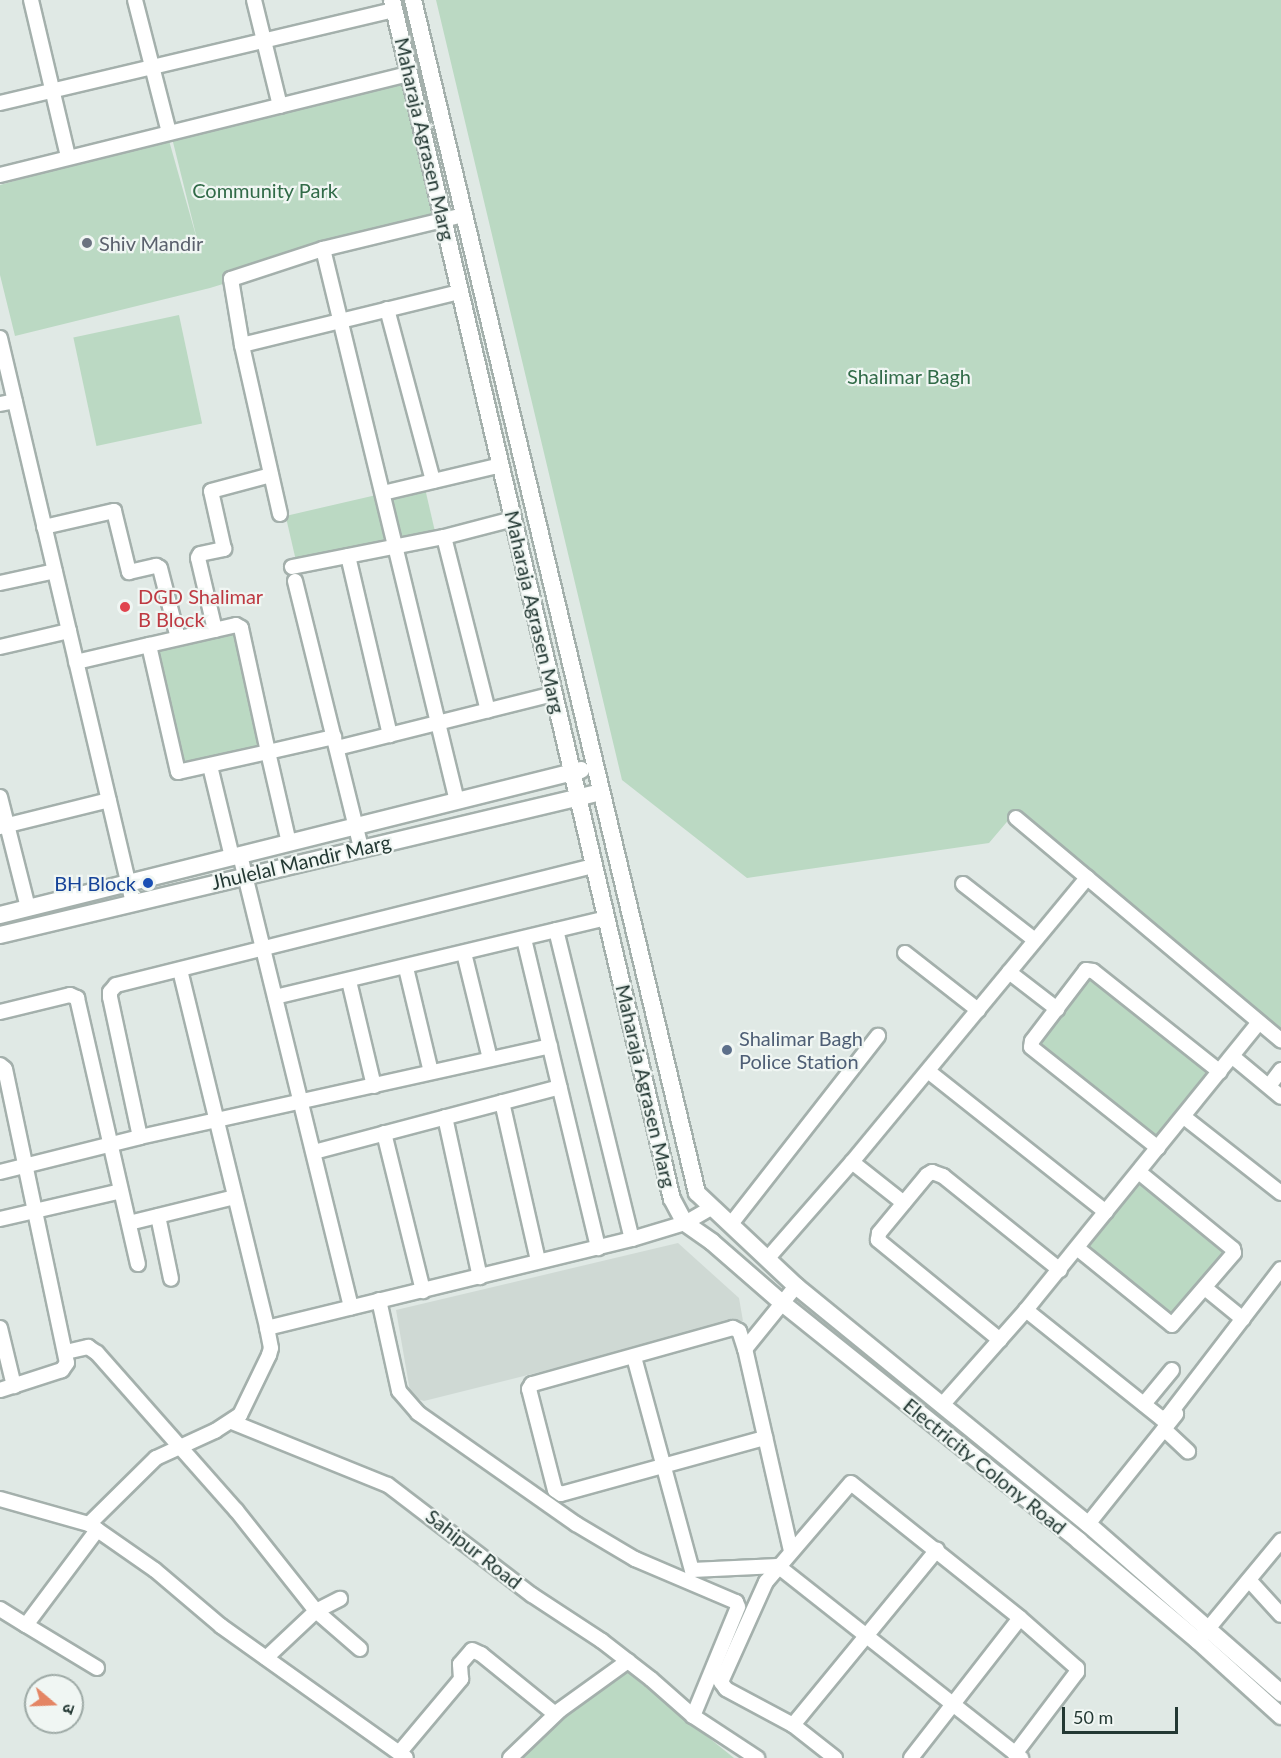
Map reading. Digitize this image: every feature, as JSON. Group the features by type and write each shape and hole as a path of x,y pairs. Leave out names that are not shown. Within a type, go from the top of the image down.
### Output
{"street":[{"path":"30,0 68,157"},
{"path":"135,0 169,132"},
{"path":"254,0 280,106"},
{"name":"Maharaja Agrasen Marg","path":"413,0 697,1193 711,1208"},
{"path":"0,103 264,40 393,5"},
{"name":"Maharaja Agrasen Marg","path":"393,5 672,1198 684,1223"},
{"path":"0,175 409,74"},
{"path":"280,514 242,345 232,277 323,249 464,215"},
{"path":"323,249 457,801"},
{"path":"242,345 460,292"},
{"path":"387,309 433,482"},
{"path":"0,338 133,903"},
{"path":"0,404 15,401"},
{"path":"383,493 501,465"},
{"path":"215,630 198,558 200,554 224,549 211,492 271,475"},
{"path":"509,501 531,495"},
{"path":"44,527 114,511 129,572 156,566 160,568 178,638"},
{"path":"292,567 395,548 513,519"},
{"path":"444,537 488,711"},
{"path":"348,556 390,735"},
{"path":"0,583 55,570"},
{"path":"296,581 361,848"},
{"path":"76,663 236,625 241,628 289,843"},
{"path":"0,647 69,631"},
{"path":"149,645 177,771 182,773 268,752 390,735 554,694"},
{"path":"210,766 236,856 245,875 351,1308"},
{"name":"Jhulelal Mandir Marg","path":"0,915 595,766"},
{"name":"Jhulelal Mandir Marg","path":"0,934 601,792"},
{"path":"0,797 4,826 28,908"},
{"path":"4,826 109,800"},
{"path":"1016,818 1281,1040"},
{"path":"140,1137 110,992 116,985 594,866"},
{"path":"768,1258 852,1162 1087,878"},
{"path":"963,884 1035,940"},
{"path":"275,997 406,968 607,918"},
{"path":"556,930 632,1239"},
{"path":"524,939 598,1248"},
{"path":"464,953 490,1059"},
{"path":"905,953 978,1010"},
{"path":"406,968 431,1072"},
{"path":"1158,1148 1030,1047 1032,1041 1086,970 1091,969 1220,1072"},
{"path":"26,1625 93,1527 156,1458 232,1422 246,1405 271,1348 180,970"},
{"path":"1009,972 1057,1009"},
{"path":"349,981 374,1086"},
{"path":"0,1012 70,995 77,999 138,1264"},
{"path":"942,1405 1060,1270 1259,1022"},
{"path":"635,1037 659,1032"},
{"path":"731,1224 878,1036"},
{"path":"0,1172 140,1137 550,1046"},
{"path":"1233,1057 1281,1097"},
{"path":"0,1065 5,1069 67,1363 62,1370 0,1390"},
{"path":"1269,1086 1281,1070"},
{"path":"928,1071 1106,1212"},
{"path":"314,1152 560,1087"},
{"path":"502,1102 538,1261"},
{"path":"1184,1116 1281,1193"},
{"path":"445,1117 480,1277"},
{"path":"384,1133 423,1291"},
{"path":"852,1162 904,1203"},
{"path":"1077,1248 1172,1325 1205,1288 1234,1251 1139,1172"},
{"path":"1000,1340 878,1240 879,1233 927,1175 938,1173 1060,1270"},
{"path":"0,1219 121,1191"},
{"path":"129,1223 235,1197"},
{"path":"267,1328 632,1239 684,1223 711,1208"},
{"name":"Electricity Colony Road","path":"711,1208 796,1286 1088,1524 1281,1716"},
{"path":"158,1216 171,1279"},
{"name":"Electricity Colony Road","path":"684,1223 712,1242 781,1302 1079,1541 1281,1693"},
{"path":"1026,1310 1162,1419 1166,1418 1281,1269"},
{"path":"1088,1524 1281,1284"},
{"path":"745,1349 796,1286"},
{"path":"1205,1288 1243,1319"},
{"path":"380,1300 399,1391 418,1413 576,1524 635,1559 736,1602 738,1608 693,1716"},
{"path":"0,1328 14,1386"},
{"path":"765,1438 561,1494 555,1490 529,1389 530,1385 733,1328 740,1331 745,1349 791,1551"},
{"path":"66,1352 88,1347 97,1353 236,1510 316,1611 360,1649"},
{"path":"634,1357 692,1570 778,1566 1018,1756 1078,1670 1020,1618 851,1483 778,1566 762,1590 722,1685 793,1725 835,1758"},
{"path":"1144,1404 1172,1370"},
{"name":"Sahipur Road","path":"232,1422 388,1485 532,1594 628,1661 693,1716 757,1758"},
{"path":"1164,1429 1188,1451"},
{"path":"0,1499 93,1527 155,1570 221,1626 403,1756 461,1679 460,1664 472,1650 481,1654 555,1714"},
{"path":"1202,1635 1281,1541"},
{"path":"793,1725 937,1550"},
{"path":"1249,1580 1281,1615"},
{"path":"266,1658 316,1611 340,1599"},
{"path":"0,1610 97,1668"},
{"path":"911,1758 1020,1618"},
{"path":"510,1758 555,1714 628,1661"}],"shaded area":[{"path":"678,1243 739,1298 743,1321 424,1401 411,1397 396,1310"}],"green space":[{"name":"Shalimar Bagh","path":"436,0 1281,0 1281,1029 1017,810 989,843 747,878 622,780"},
{"name":"Community Park","path":"403,78 435,218 210,288 15,336 0,275 0,185 168,137 198,243 171,134"},
{"path":"179,315 202,424 96,446 73,337"},
{"path":"424,484 437,540 298,571 286,516"},
{"path":"234,631 261,749 182,767 155,649"},
{"path":"1091,974 1212,1072 1156,1142 1034,1044"},
{"path":"1141,1179 1228,1252 1172,1319 1085,1246"},
{"path":"626,1671 734,1758 524,1758 559,1717"}],"place":[{"name":"Shiv Mandir","path":"87,243"},
{"name":"DGD Shalimar B Block","path":"125,607"},
{"name":"BH Block","path":"148,883"},
{"name":"Shalimar Bagh Police Station","path":"727,1050"}]}
